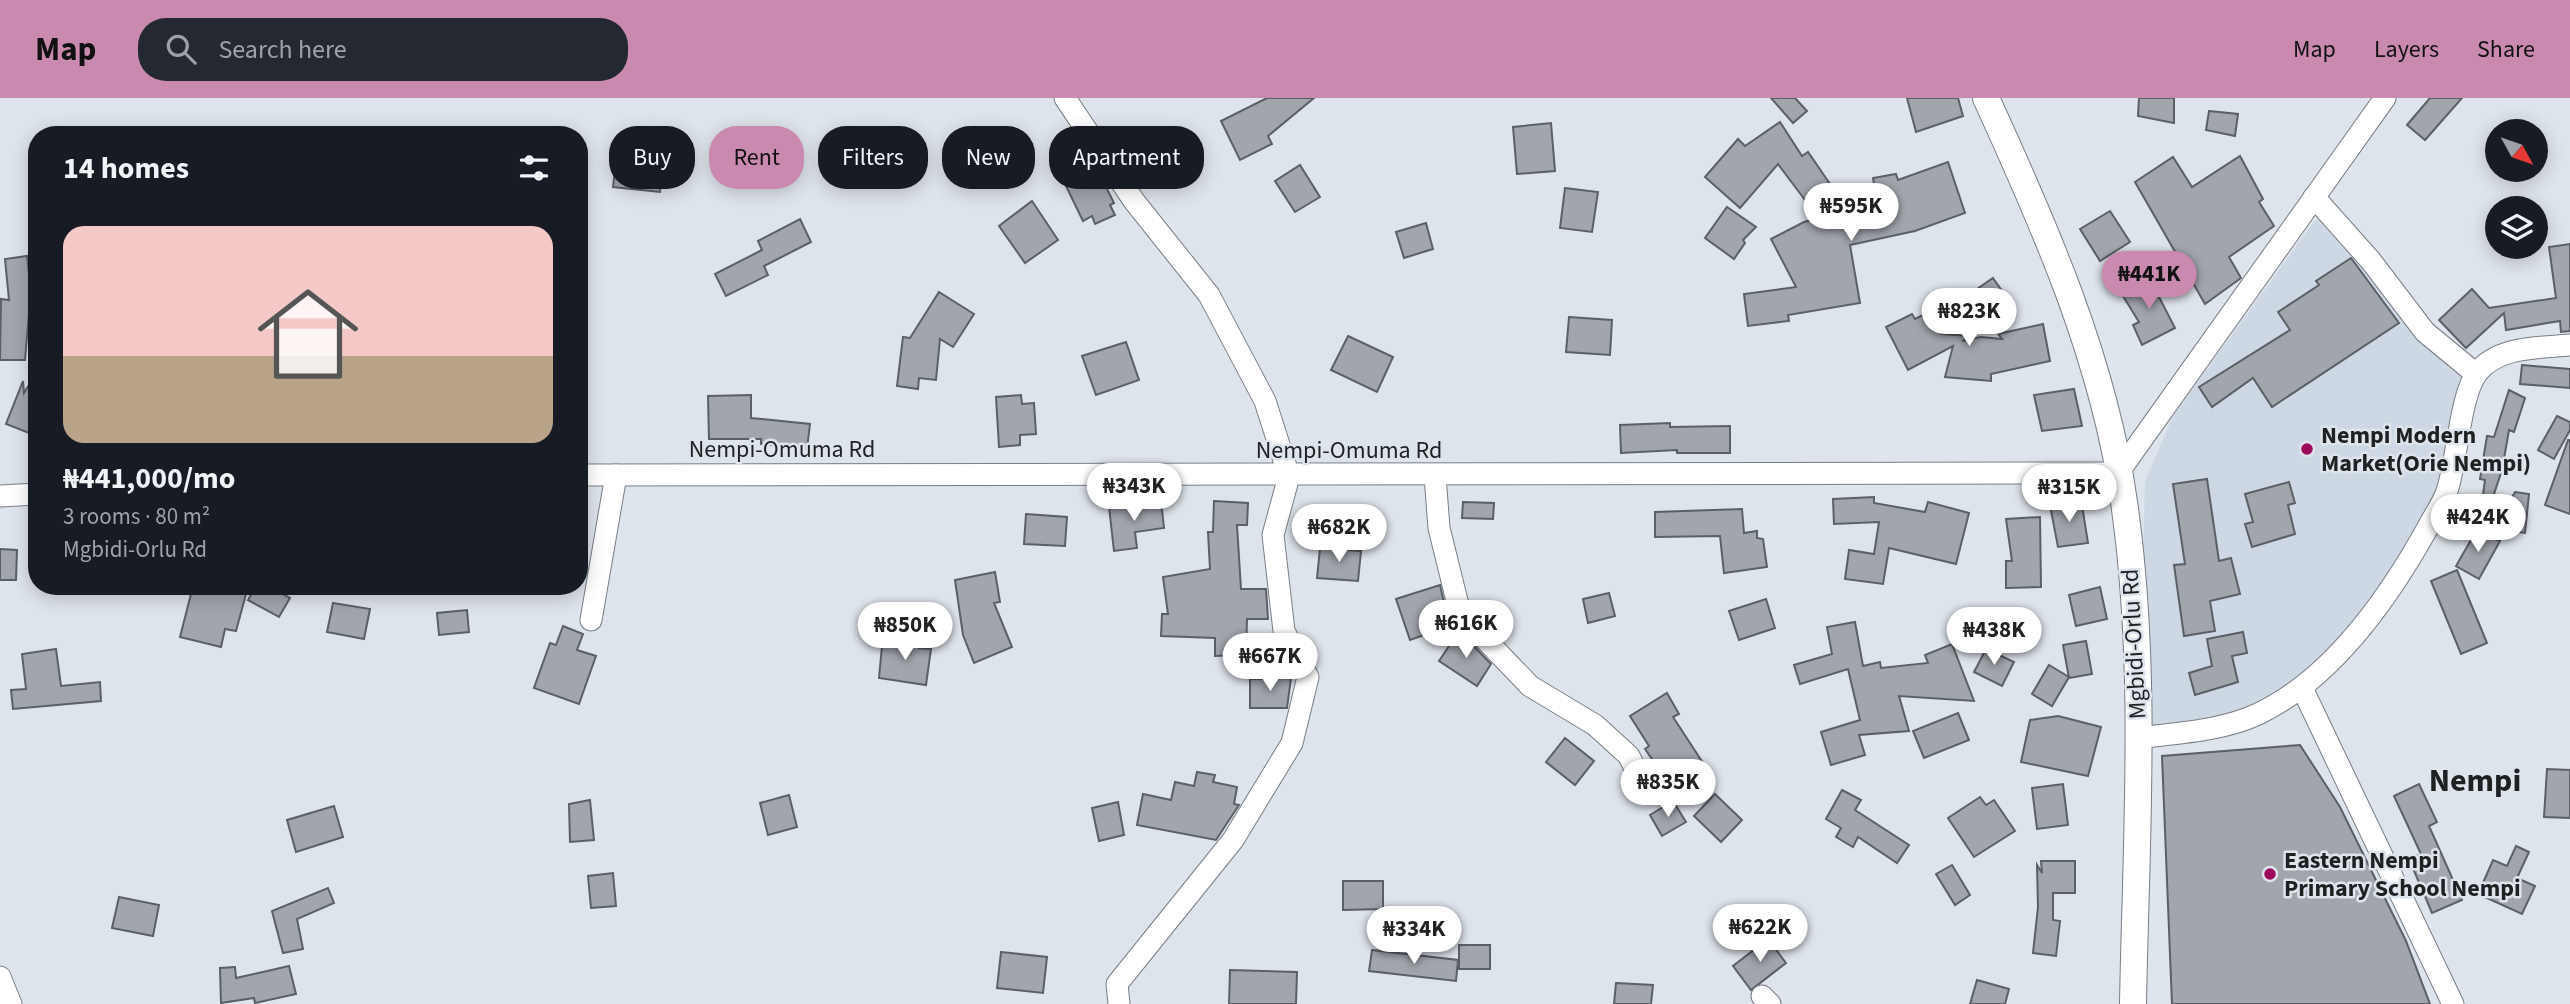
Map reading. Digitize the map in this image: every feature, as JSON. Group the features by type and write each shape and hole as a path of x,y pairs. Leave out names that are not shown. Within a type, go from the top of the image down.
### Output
{"main road":[{"name":"Mgbidi-Orlu Rd","path":"1986,98 2033,200 2076,311 2104,405 2118,473 2137,618 2138,738 2133,1004"}],"street":[{"path":"1065,98 1134,201 1209,295 1265,401 1289,476 1273,536 1284,631 1308,677 1292,743 1233,840 1117,984 1119,1004"},
{"path":"2118,473 2385,98"},
{"path":"2314,197 2371,261 2426,332 2476,374"},
{"path":"2138,738 2200,730 2256,715 2302,688 2353,636 2410,560 2447,492 2464,412 2476,374 2498,354 2570,345"},
{"name":"Nempi-Omuma Rd","path":"588,475 1435,476 2118,473"},
{"path":"591,620 616,475"},
{"path":"1435,476 1439,528 1460,613 1530,686 1595,725 1629,756 1647,793"},
{"path":"0,496 28,494"},
{"path":"2302,688 2453,1004"},
{"path":"0,977 12,1004"}],"shaded area":[{"name":"Nempi Modern Market(Orie Nempi)","path":"2324,208 2476,374 2441,502 2368,616 2302,688 2241,719 2138,738 2145,481 2173,416"}],"building":[{"path":"1267,98 1314,98 1268,136 1272,144 1240,160 1221,121"},
{"path":"1771,98 1795,98 1807,111 1793,123"},
{"path":"1907,98 1958,98 1963,116 1916,132"},
{"path":"2139,98 2174,98 2174,123 2138,116"},
{"path":"2430,98 2462,98 2425,140 2407,125"},
{"path":"2209,111 2238,114 2235,136 2206,130"},
{"path":"1780,122 1802,156 1808,152 1830,184 1805,200 1778,164 1740,208 1705,177 1738,139 1745,146"},
{"path":"1551,123 1555,171 1517,174 1513,127"},
{"path":"2240,156 2263,199 2259,202 2274,226 2229,257 2241,278 2205,304 2135,182 2173,157 2192,187"},
{"path":"1948,162 1965,213 1915,231 1850,245 1860,303 1788,315 1789,321 1748,326 1744,294 1796,287 1771,239 1804,222 1877,202 1873,178 1896,174 1898,180"},
{"path":"1300,165 1320,197 1295,212 1275,181"},
{"path":"1565,188 1598,192 1592,232 1560,228"},
{"path":"632,189 660,189 660,192"},
{"path":"1067,189 1107,189 1114,203 1110,205 1115,215 1095,224 1092,216 1083,221"},
{"path":"1032,201 1058,240 1025,263 999,226"},
{"path":"1727,207 1756,227 1743,240 1745,243 1734,259 1705,238"},
{"path":"2110,211 2130,242 2100,261 2080,229"},
{"path":"800,219 811,242 764,266 768,275 726,296 715,274 762,250 758,241"},
{"path":"1426,223 1433,249 1404,258 1396,232"},
{"path":"2570,244 2570,331 2561,332 2560,321 2506,330 2504,313 2466,348 2439,320 2472,289 2489,308 2556,298 2549,247"},
{"path":"27,256 28,326 25,360 0,360 1,299 9,300 5,259"},
{"path":"2351,258 2399,323 2272,407 2253,378 2212,407 2199,387 2290,330 2278,312 2319,285 2316,281"},
{"path":"2153,276 2165,294 2159,297 2175,328 2142,345 2133,325 2139,322 2123,296"},
{"path":"1993,278 2014,308 1991,324 1970,294"},
{"path":"939,292 974,314 953,347 940,339 936,380 919,378 918,389 897,386 903,337 910,338"},
{"path":"1929,312 1941,334 1971,336 1962,341 1981,337 2002,339 1998,334 2043,324 2050,361 1991,374 1991,381 1945,377 1953,346 1908,370 1886,327 1912,314 1915,319"},
{"path":"1569,317 1612,320 1610,355 1566,352"},
{"path":"1348,336 1393,357 1377,392 1331,370"},
{"path":"1126,342 1139,380 1096,395 1082,356"},
{"path":"2522,365 2570,369 2570,388 2520,384"},
{"path":"23,381 24,393 28,387 28,433 6,424"},
{"path":"2074,389 2082,426 2042,431 2034,395"},
{"path":"2509,390 2525,398 2514,432 2509,430 2502,470 2488,512 2481,510 2485,480 2480,479 2487,436 2494,437"},
{"path":"751,395 751,418 810,424 807,449 761,444 761,439 709,439 708,396"},
{"path":"1021,395 1022,404 1034,403 1036,434 1020,435 1020,445 999,447 996,397"},
{"path":"2557,416 2570,422 2570,430 2554,459 2538,450"},
{"path":"1670,423 1670,427 1730,426 1730,453 1677,453 1677,450 1621,453 1620,425"},
{"path":"2570,440 2570,514 2545,505"},
{"path":"2207,479 2219,561 2231,558 2240,594 2210,601 2215,631 2184,636 2174,565 2185,564 2173,484"},
{"path":"2289,482 2295,503 2288,505 2295,534 2252,547 2245,524 2253,522 2245,494"},
{"path":"2515,492 2529,494 2525,533 2494,529"},
{"path":"1874,497 1874,503 1925,512 1928,502 1969,513 1956,564 1889,548 1883,584 1845,579 1849,550 1874,554 1879,522 1834,524 1833,499"},
{"path":"2049,500 2082,505 2088,543 2058,547"},
{"path":"1161,501 1164,528 1135,532 1137,548 1114,551 1109,507"},
{"path":"1214,501 1248,503 1247,525 1237,525 1241,589 1266,589 1268,619 1247,619 1246,655 1215,656 1215,638 1161,636 1162,614 1168,614 1163,577 1210,569 1208,532 1213,532"},
{"path":"1463,502 1494,503 1493,519 1462,518"},
{"path":"1742,509 1744,533 1757,531 1757,538 1763,539 1767,567 1724,573 1720,536 1655,537 1655,512"},
{"path":"1026,514 1067,517 1065,546 1024,544"},
{"path":"2040,517 2041,587 2006,588 2006,561 2012,561 2006,519"},
{"path":"2476,531 2500,541 2479,579 2456,566"},
{"path":"1320,548 1361,551 1358,581 1317,578"},
{"path":"0,549 17,550 16,580 0,580"},
{"path":"2457,570 2487,643 2461,654 2431,581"},
{"path":"995,572 1000,602 994,603 1012,647 974,663 963,635 955,580"},
{"path":"1440,585 1447,616 1453,625 1410,640 1396,599"},
{"path":"2100,587 2107,619 2076,626 2069,595"},
{"path":"1609,593 1615,616 1588,623 1583,599"},
{"path":"191,595 246,595 236,631 225,629 221,647 180,637"},
{"path":"251,595 284,595 290,598 279,617 248,600"},
{"path":"1766,599 1775,628 1739,640 1729,611"},
{"path":"333,603 370,609 364,639 327,632"},
{"path":"467,610 469,632 439,635 437,613"},
{"path":"1855,622 1863,666 1880,662 1881,668 1928,663 1925,655 1952,644 1974,701 1899,696 1909,731 1859,735 1865,755 1831,765 1821,732 1860,720 1848,669 1800,684 1794,665 1832,654 1827,627"},
{"path":"563,626 583,634 577,650 596,656 579,704 534,688 550,643 556,645"},
{"path":"1459,631 1491,664 1477,686 1439,661"},
{"path":"2243,632 2247,653 2232,656 2238,682 2195,695 2189,673 2212,666 2207,639"},
{"path":"898,639 920,641 919,648 931,649 926,685 879,678 882,646 896,646"},
{"path":"2086,641 2092,674 2069,678 2063,645"},
{"path":"56,649 61,686 100,682 101,701 13,709 11,690 26,689 22,654"},
{"path":"1986,649 2014,662 2002,686 1974,672"},
{"path":"2049,665 2069,677 2052,706 2032,694"},
{"path":"1291,678 1287,708 1250,708 1250,679"},
{"path":"1667,693 1679,714 1673,717 1705,766 1672,788 1645,749 1649,746 1630,716"},
{"path":"1958,713 1969,740 1924,758 1913,731"},
{"path":"2058,716 2101,727 2088,776 2021,762 2030,720"},
{"path":"1565,738 1594,761 1575,785 1546,762"},
{"name":"Eastern Nempi Primary School Nempi","path":"2300,745 2340,807 2406,941 2430,1004 2172,1004 2162,756"},
{"path":"2547,769 2570,770 2570,818 2544,817"},
{"path":"1197,772 1215,775 1213,782 1237,787 1234,804 1239,805 1216,840 1137,825 1143,794 1171,800 1175,782 1194,786"},
{"path":"2063,784 2068,825 2037,829 2032,788"},
{"path":"2419,784 2437,822 2429,826 2462,900 2432,913 2409,859 2421,854 2394,796"},
{"path":"1842,790 1861,800 1855,810 1909,845 1897,863 1858,837 1853,847 1836,837 1841,828 1826,819"},
{"path":"1715,794 1742,820 1721,842 1694,816"},
{"path":"789,795 797,827 768,835 760,803"},
{"path":"1980,797 1986,805 1994,800 2015,831 1974,857 1948,818"},
{"path":"590,800 594,840 570,842 569,804"},
{"path":"1673,801 1686,822 1662,836 1650,815"},
{"path":"1118,802 1124,835 1099,841 1092,808"},
{"path":"334,806 343,837 296,852 287,820"},
{"path":"2516,846 2529,852 2517,878 2535,886 2522,914 2478,894 2493,860 2507,866"},
{"path":"2041,861 2075,861 2075,893 2053,893 2053,920 2060,921 2056,956 2033,953 2038,907 2037,865 2042,873"},
{"path":"1952,865 1970,895 1955,905 1936,874"},
{"path":"613,873 616,906 591,908 588,876"},
{"path":"1343,881 1383,881 1383,909 1343,910"},
{"path":"328,888 334,903 297,919 303,949 283,953 272,911"},
{"path":"119,897 159,905 153,936 112,928"},
{"path":"1768,939 1786,963 1751,990 1733,966"},
{"path":"1459,945 1490,945 1490,969 1459,969"},
{"path":"1372,950 1458,960 1456,981 1369,971"},
{"path":"1001,952 1047,957 1043,993 997,988"},
{"path":"289,966 296,994 255,1003 254,998 221,1003 220,968 235,967 236,978"},
{"path":"1230,970 1297,972 1296,1004 1229,1004"},
{"path":"1977,980 2009,989 2005,1004 1970,1004"},
{"path":"1616,983 1653,985 1651,1004 1614,1004"}],"place":[{"name":"Nempi Modern Market(Orie Nempi)","path":"2307,449"},
{"name":"Eastern Nempi Primary School Nempi","path":"2270,874"}],"district":[{"name":"Nempi","path":"2475,781"}]}
